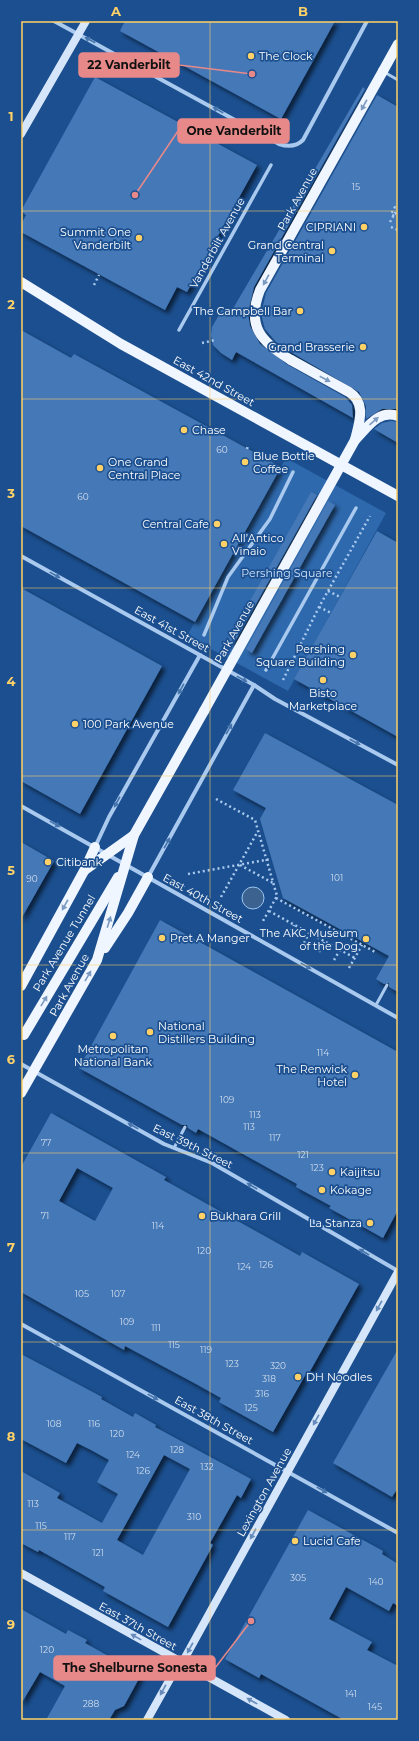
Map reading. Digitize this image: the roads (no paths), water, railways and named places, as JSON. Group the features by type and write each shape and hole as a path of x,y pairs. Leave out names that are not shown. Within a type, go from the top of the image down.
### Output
{"main road":[{"path":"21,134 86,21"},
{"name":"Park Avenue","path":"355,440 361,413 360,404 356,397 291,360 271,346 258,332 254,314 255,305 260,290 398,44"},
{"name":"East 42nd Street","path":"21,282 121,344 398,496"},
{"name":"Park Avenue","path":"21,1093 98,960 134,835 355,440 377,418 388,414 398,416"},
{"name":"Park Avenue","path":"21,986 84,871 134,835"},
{"path":"84,871 95,847"},
{"name":"Park Avenue Tunnel","path":"24,1035 126,865"},
{"path":"98,960 128,913 148,877"},
{"name":"Lexington Avenue","path":"147,1720 170,1679 182,1662 398,1272"},
{"name":"East 37th Street","path":"21,1573 286,1720"}],"street":[{"path":"54,21 279,144 295,145 303,140 367,21"},
{"name":"Vanderbilt Avenue","path":"179,330 271,165"},
{"path":"204,636 228,577 270,519 293,472"},
{"path":"266,670 356,508"},
{"name":"East 41st Street","path":"21,556 254,685 275,699 398,765"},
{"name":"Park Avenue","path":"95,847 109,817 200,655"},
{"path":"148,877 254,685"},
{"name":"East 40th Street","path":"21,806 398,1018"},
{"name":"East 39th Street","path":"21,1064 174,1148 212,1163 398,1272"},
{"name":"East 38th Street","path":"21,1324 398,1533"}],"lane":[{"path":"383,71 398,80"},
{"path":"376,1005 387,986"},
{"path":"174,1148 185,1127"}],"place":[{"name":"The Clock","path":"251,56"},
{"name":"22 Vanderbilt","path":"252,74"},
{"name":"One Vanderbilt","path":"135,195"},
{"name":"CIPRIANI","path":"364,227"},
{"name":"Summit One Vanderbilt","path":"139,238"},
{"name":"Grand Central Terminal","path":"332,251"},
{"name":"The Campbell Bar","path":"300,311"},
{"name":"Grand Brasserie","path":"363,347"},
{"name":"Chase","path":"184,430"},
{"name":"Blue Bottle Coffee","path":"245,462"},
{"name":"One Grand Central Place","path":"100,468"},
{"name":"Central Cafe","path":"217,524"},
{"name":"All’Antico Vinaio","path":"224,544"},
{"name":"Pershing Square Building","path":"353,655"},
{"name":"Bisto Marketplace","path":"323,680"},
{"name":"100 Park Avenue","path":"75,724"},
{"name":"Citibank","path":"48,862"},
{"name":"Pret A Manger","path":"162,938"},
{"name":"The AKC Museum of the Dog","path":"366,939"},
{"name":"National Distillers Building","path":"150,1032"},
{"name":"Metropolitan National Bank","path":"113,1036"},
{"name":"The Renwick Hotel","path":"355,1075"},
{"name":"Kaijitsu","path":"332,1172"},
{"name":"Kokage","path":"322,1190"},
{"name":"Bukhara Grill","path":"202,1216"},
{"name":"La Stanza","path":"370,1223"},
{"name":"DH Noodles","path":"298,1377"},
{"name":"Lucid Cafe","path":"295,1541"},
{"name":"The Shelburne Sonesta","path":"251,1621"}],"park label":[{"name":"Pershing Square","path":"287,573"}]}
